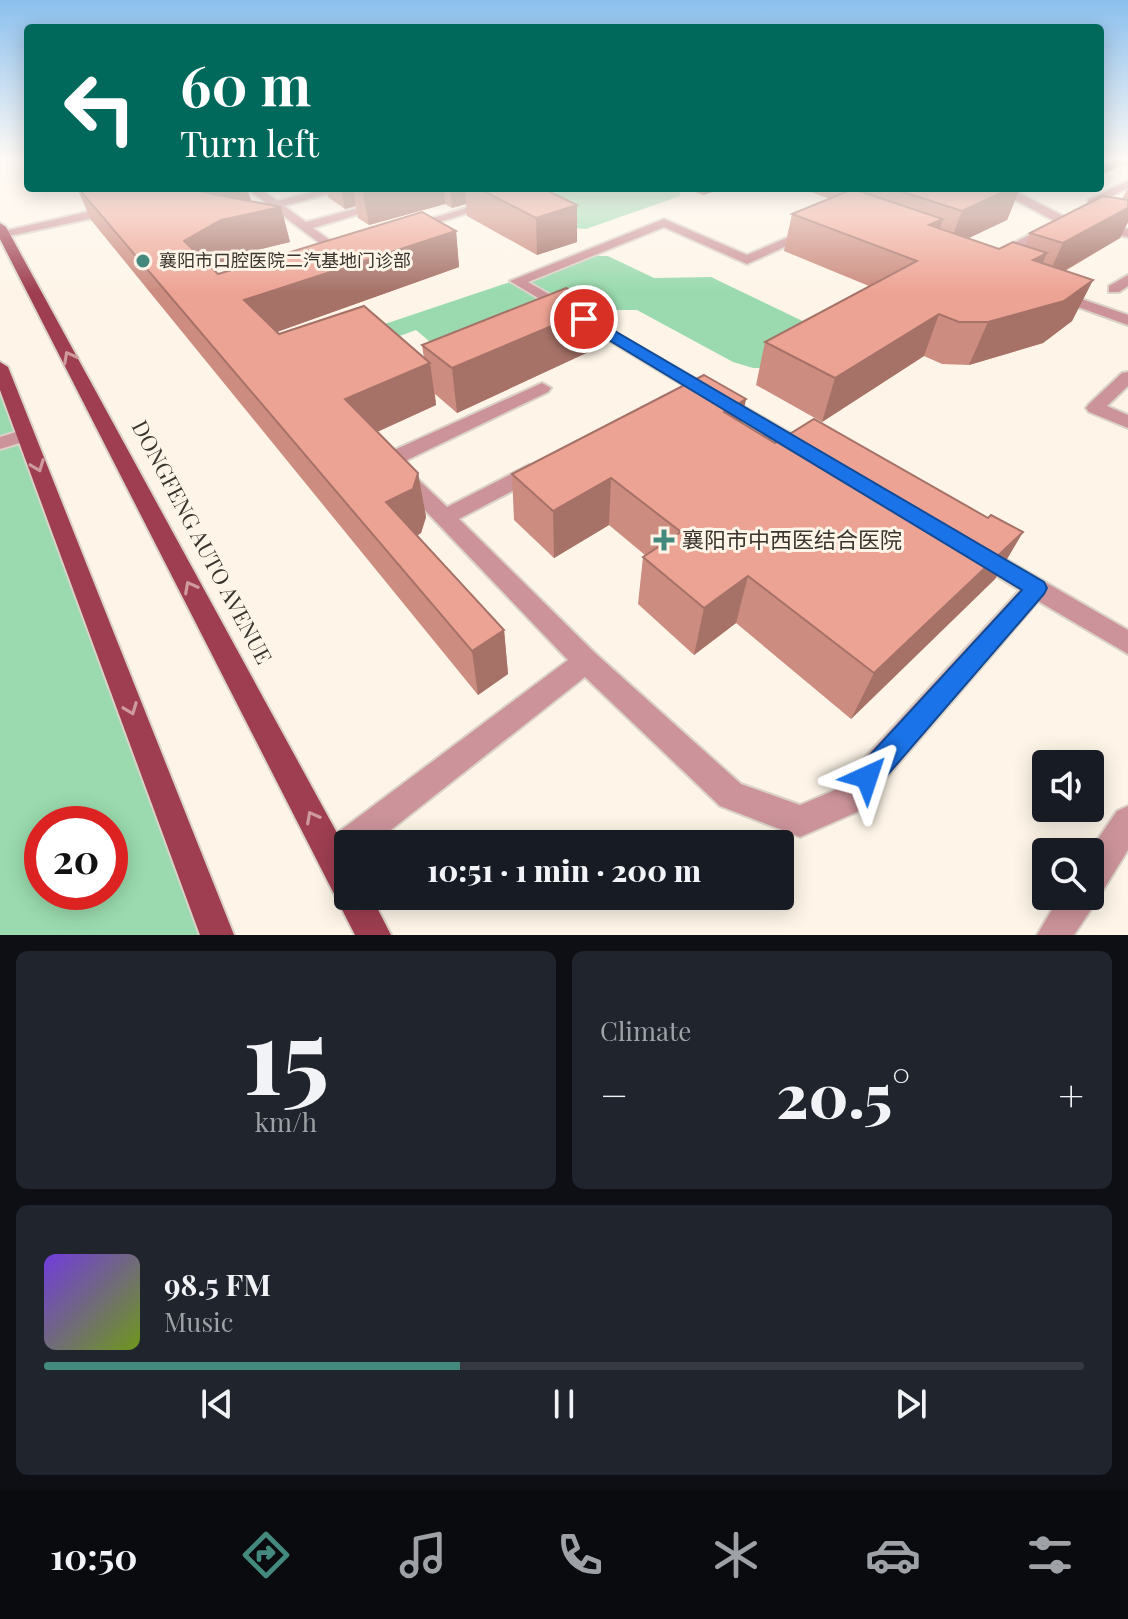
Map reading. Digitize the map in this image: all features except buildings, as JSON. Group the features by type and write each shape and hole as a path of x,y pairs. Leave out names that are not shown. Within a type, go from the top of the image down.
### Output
{"main road":[{"name":"DONGFENG AUTO AVENUE","path":"2,231 334,860"},
{"path":"0,367 217,935"},
{"path":"361,910 374,934"}],"street":[{"path":"275,205 333,249 362,240"},
{"path":"303,227 386,205"},
{"path":"391,232 484,205"},
{"path":"1029,205 1064,221 1128,233"},
{"path":"1093,205 1099,227"},
{"path":"2,231 121,208"},
{"path":"1013,247 1064,221"},
{"path":"819,459 517,281 664,223 747,260 830,224"},
{"path":"1114,289 1128,279"},
{"path":"1038,288 1128,320"},
{"path":"1128,377 1095,408 1128,422"},
{"path":"668,400 696,386"},
{"path":"542,388 388,461 586,661 731,795 800,821 846,801 1036,588"},
{"path":"0,443 26,435"},
{"path":"444,518 556,459"},
{"path":"968,548 1128,643"},
{"path":"332,856 586,661"},
{"path":"1104,859 1128,822"},
{"path":"1054,935 1071,910"}],"green space":[{"path":"535,205 655,205 586,229 574,228"},
{"path":"588,256 608,256 654,278 711,277 815,327 767,368 753,368 733,362 637,310 614,310 448,347 429,341 416,330 364,349 352,335"},
{"path":"0,367 217,935 0,935"}],"place":[{"name":"襄阳市口腔医院二汽基地门诊部","path":"143,261"},
{"name":"襄阳市中西医结合医院","path":"664,540"}],"route":[{"path":"584,319 1036,588 867,777"}]}
